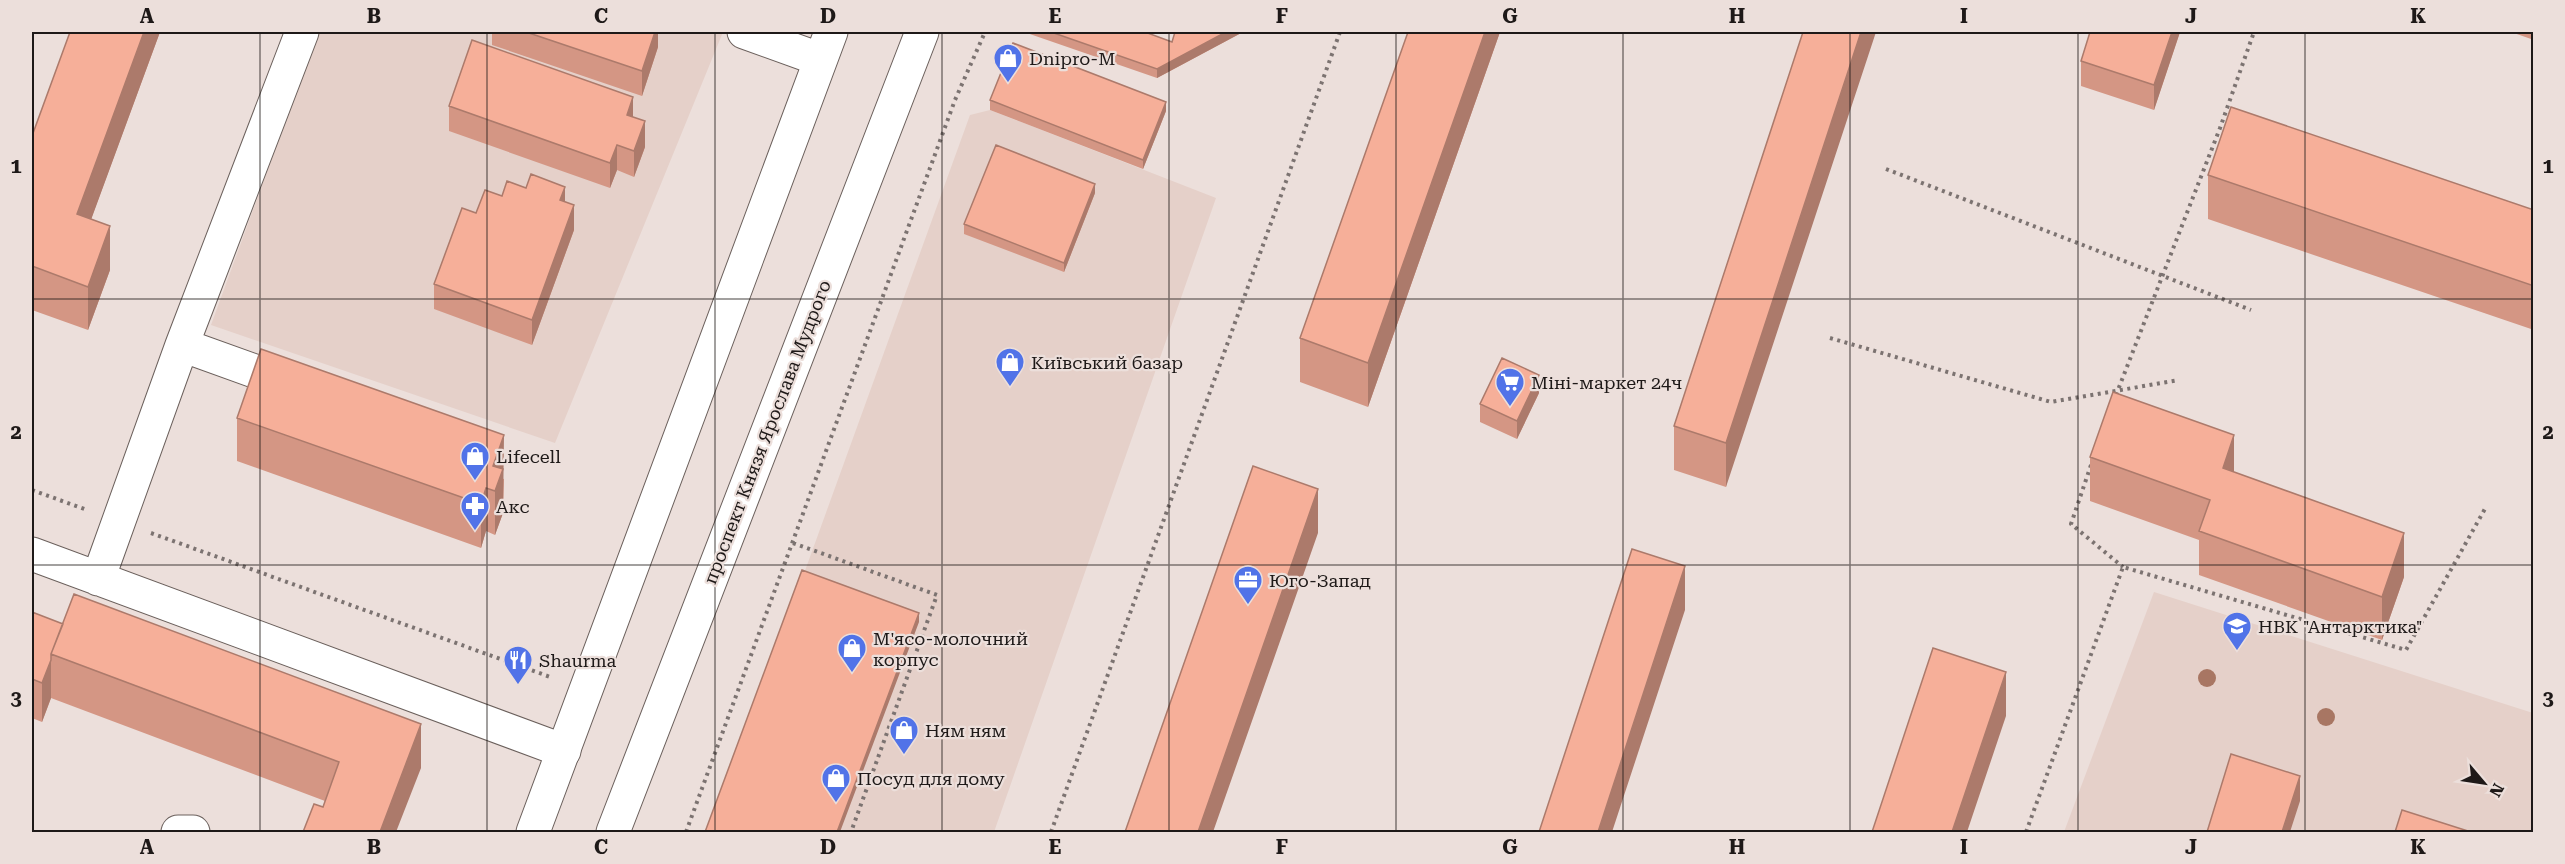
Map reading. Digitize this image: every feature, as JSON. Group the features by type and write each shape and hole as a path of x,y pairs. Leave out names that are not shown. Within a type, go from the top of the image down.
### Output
{"main road":[{"path":"98,579 182,345 302,32"},
{"path":"533,832 825,45 744,32"},
{"name":"проспект Князя Ярослава Мудрого","path":"613,832 922,32"},
{"path":"182,345 327,397"},
{"path":"32,554 564,751"},
{"path":"178,832 193,832"}],"path":[{"path":"686,832 956,100 985,32"},
{"path":"1051,832 1340,32"},
{"path":"2115,398 2220,128 2254,32"},
{"path":"1886,169 2251,310"},
{"path":"1830,338 2051,402 2179,380"},
{"path":"2093,458 2071,524 2123,567 2406,650 2486,507"},
{"path":"32,490 585,690"},
{"path":"793,543 937,595 851,832"},
{"path":"2026,832 2123,567"}],"shaded area":[{"path":"318,32 723,32 555,443 211,325"},
{"name":"Київський базар","path":"990,110 1216,198 994,832 840,832 802,579 970,115"},
{"name":"НВК \"Антарктика\"","path":"2154,592 2533,713 2533,832 2064,832"}],"building":[{"path":"70,32 144,32 77,214 110,226 88,287 32,266 32,136"},
{"path":"526,32 655,32 642,71"},
{"path":"1051,32 1145,32 1172,42 1175,32 1226,32 1157,69"},
{"path":"1408,32 1485,32 1368,363 1300,338"},
{"path":"1803,32 1861,32 1726,443 1674,426"},
{"path":"2090,32 2172,32 2154,85 2081,61"},
{"path":"472,40 633,97 627,115 645,121 634,151 617,145 610,163 449,106"},
{"path":"1013,43 1166,102 1143,160 990,100"},
{"path":"2231,107 2534,210 2534,286 2208,175"},
{"path":"996,145 1095,184 1064,263 964,224"},
{"path":"531,174 565,187 560,200 574,205 532,320 434,284 462,208 476,213 485,190 502,196 507,181 526,188"},
{"path":"261,349 504,435 493,466 503,469 495,491 486,488 481,504 237,418"},
{"path":"1502,358 1539,375 1517,421 1480,404"},
{"path":"2113,392 2234,435 2223,468 2404,533 2382,597 2199,531 2210,500 2090,457"},
{"path":"1253,466 1318,489 1198,832 1125,832"},
{"path":"1632,549 1685,566 1598,832 1539,832"},
{"path":"802,570 919,613 837,832 705,832"},
{"path":"74,594 421,724 380,832 303,832 314,804 323,807 339,762 51,654"},
{"path":"32,612 63,624 42,683 32,679"},
{"path":"1933,648 2006,672 1952,832 1872,832"},
{"path":"2231,754 2300,776 2282,832 2207,832"},
{"path":"2402,810 2471,832 2395,832"}],"place":[{"name":"Dnipro-M","path":"1008,84"},
{"name":"Київський базар","path":"1010,388"},
{"name":"Міні-маркет 24ч","path":"1510,408"},
{"name":"Lifecell","path":"475,482"},
{"name":"Акс","path":"475,532"},
{"name":"Юго-Запад","path":"1248,606"},
{"name":"НВК \"Антарктика\"","path":"2237,652"},
{"name":"М'ясо-молочний корпус","path":"852,674"},
{"name":"Shaurma","path":"518,686"},
{"name":"Ням ням","path":"904,756"},
{"name":"Посуд для дому","path":"836,804"}]}
